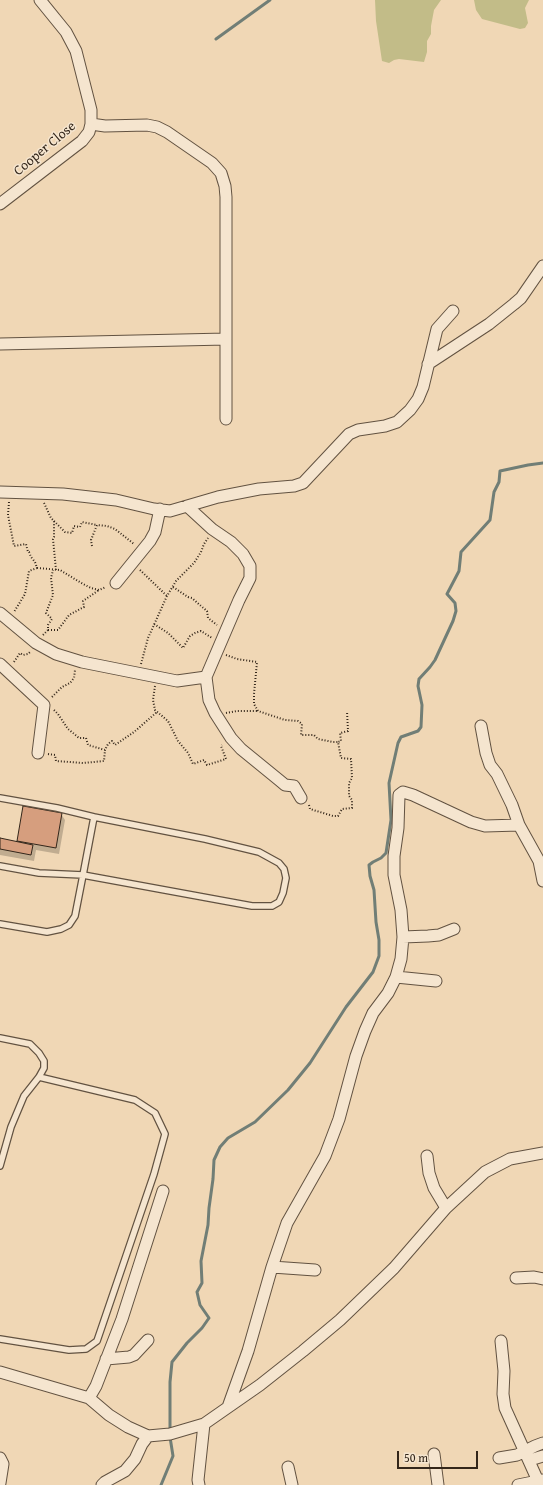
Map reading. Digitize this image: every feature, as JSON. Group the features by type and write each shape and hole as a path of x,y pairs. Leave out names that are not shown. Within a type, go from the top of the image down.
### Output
{"street":[{"name":"Cooper Close","path":"0,204 82,141 89,132 91,124 92,110 76,52 66,32 40,0"},
{"path":"91,124 105,126 147,125 157,127 167,132 212,163 221,172 226,197 226,419"},
{"path":"428,364 489,324 514,304 521,298 543,266"},
{"path":"5,493 63,494 116,500 170,511 218,497 259,489 294,486 303,483 349,434 397,422 410,410 418,399 423,387 437,329 453,311"},
{"path":"0,344 226,339"},
{"path":"187,506 212,529 231,542 244,554 250,566 250,578 206,677 209,700 215,713 231,738 241,749 285,785 294,786 301,798"},
{"path":"116,583 141,550 150,541 155,532 160,509"},
{"path":"4,616 36,643 56,654 82,662 177,681 206,677"},
{"path":"4,667 44,705 38,753"},
{"path":"482,726 486,753 490,765 500,780 519,825 539,861 543,881"},
{"path":"228,1407 248,1351 272,1267 287,1222 325,1156 339,1119 356,1056 365,1031 373,1013 388,993 396,977 403,937 402,910 394,876 394,856 398,828 399,795 401,793 413,795 471,822 485,826 519,825"},
{"path":"403,937 434,936 454,929"},
{"path":"396,977 436,981"},
{"path":"0,1372 89,1398 109,1415 128,1427 148,1436 170,1434 204,1424 260,1385 340,1320 394,1268 446,1208 485,1172 510,1159 543,1153"},
{"path":"427,1156 429,1173 434,1188 446,1208"},
{"path":"89,1398 96,1386 122,1319 163,1191"},
{"path":"272,1267 315,1270"},
{"path":"516,1278 534,1277 543,1279"},
{"path":"106,1359 134,1355 148,1340"},
{"path":"501,1341 504,1371 503,1394 505,1408 527,1455 541,1480 518,1485"},
{"path":"199,1485 198,1480 204,1424"},
{"path":"102,1485 125,1471 135,1458 148,1436"},
{"path":"527,1455 543,1443"},
{"path":"434,1454 438,1485"},
{"path":"499,1458 516,1455 543,1456"},
{"path":"0,1458 3,1464 0,1483"},
{"path":"288,1467 292,1485"}],"lane":[{"path":"0,798 57,808 94,817 205,839 259,852 279,863 284,869 286,878 283,893 279,902 272,906 252,906 83,875 39,873 0,866"},
{"path":"0,924 47,932 61,929 69,925 75,916 94,817"},
{"path":"0,1038 30,1044 39,1053 44,1061 44,1068 24,1096 11,1127 0,1166"},
{"path":"0,1339 68,1350 86,1349 97,1342 154,1174 165,1134 156,1113 135,1100 39,1077"}],"path":[{"path":"5,493 14,546 26,544 28,552 37,568"},
{"path":"44,494 44,505 54,521 65,532 72,533 74,526 80,527 82,522 107,526 115,529 141,550"},
{"path":"4,667 20,653 23,655 28,654 48,630 48,625 52,619 46,613 53,595 51,578 55,570 53,539 54,521"},
{"path":"92,546 91,540 97,525"},
{"path":"138,674 154,624 167,596 176,581 194,563 210,536 212,529"},
{"path":"132,563 167,596"},
{"path":"4,616 25,594 29,571 37,568 60,570 83,584 99,590"},
{"path":"48,630 58,630 69,615 84,607 83,601 99,590 116,583"},
{"path":"173,587 192,598 207,611 208,618 211,621 227,629"},
{"path":"154,624 168,633 183,648 190,636 201,631 220,646 228,656 257,662 254,704 258,711"},
{"path":"82,662 75,668 74,678 70,683 62,687 44,705 58,714 68,729 76,736 79,738 86,738 88,745 105,750"},
{"path":"157,678 153,700 155,710 168,722 178,740 188,753 192,764 204,760 207,765 226,759 221,746 231,738"},
{"path":"215,713 224,714 237,711 258,711 285,720 298,721 302,724 301,735 314,735 318,739 338,742"},
{"path":"301,798 306,800 310,809 333,816 338,816 342,809 352,808 352,800 349,796 349,783 352,778 351,759 341,758 338,742 341,741 340,733 348,731 347,711"},
{"path":"38,753 54,755 56,761 83,763 104,761 105,750 108,744 112,741 115,745 134,732 157,712"}],"shaded area":[{"path":"375,0 441,0 434,10 431,34 427,41 427,52 424,62 399,59 389,63 382,61 376,21"},
{"path":"474,0 529,0 525,8 528,23 525,28 520,29 482,19 476,10"}],"building":[{"path":"23,806 62,813 56,848 17,841"},
{"path":"0,838 33,845 31,855 0,849"}],"waterway":[{"path":"216,39 270,0"},
{"path":"170,1432 170,1382 172,1362 209,1318 200,1305 197,1292 202,1283 201,1261 208,1225 214,1160 220,1147 228,1138 255,1122 288,1090 310,1063 346,1007 373,972 379,956 379,940 374,890 369,865 381,858 386,853 391,820 389,783 398,743 401,737 418,731 421,727 422,705 418,686 419,679 435,660 453,621 456,611 455,603 447,594 459,571 461,552 490,520 494,492 499,482 500,471 543,463"},
{"path":"161,1485 173,1456 170,1437"}]}
